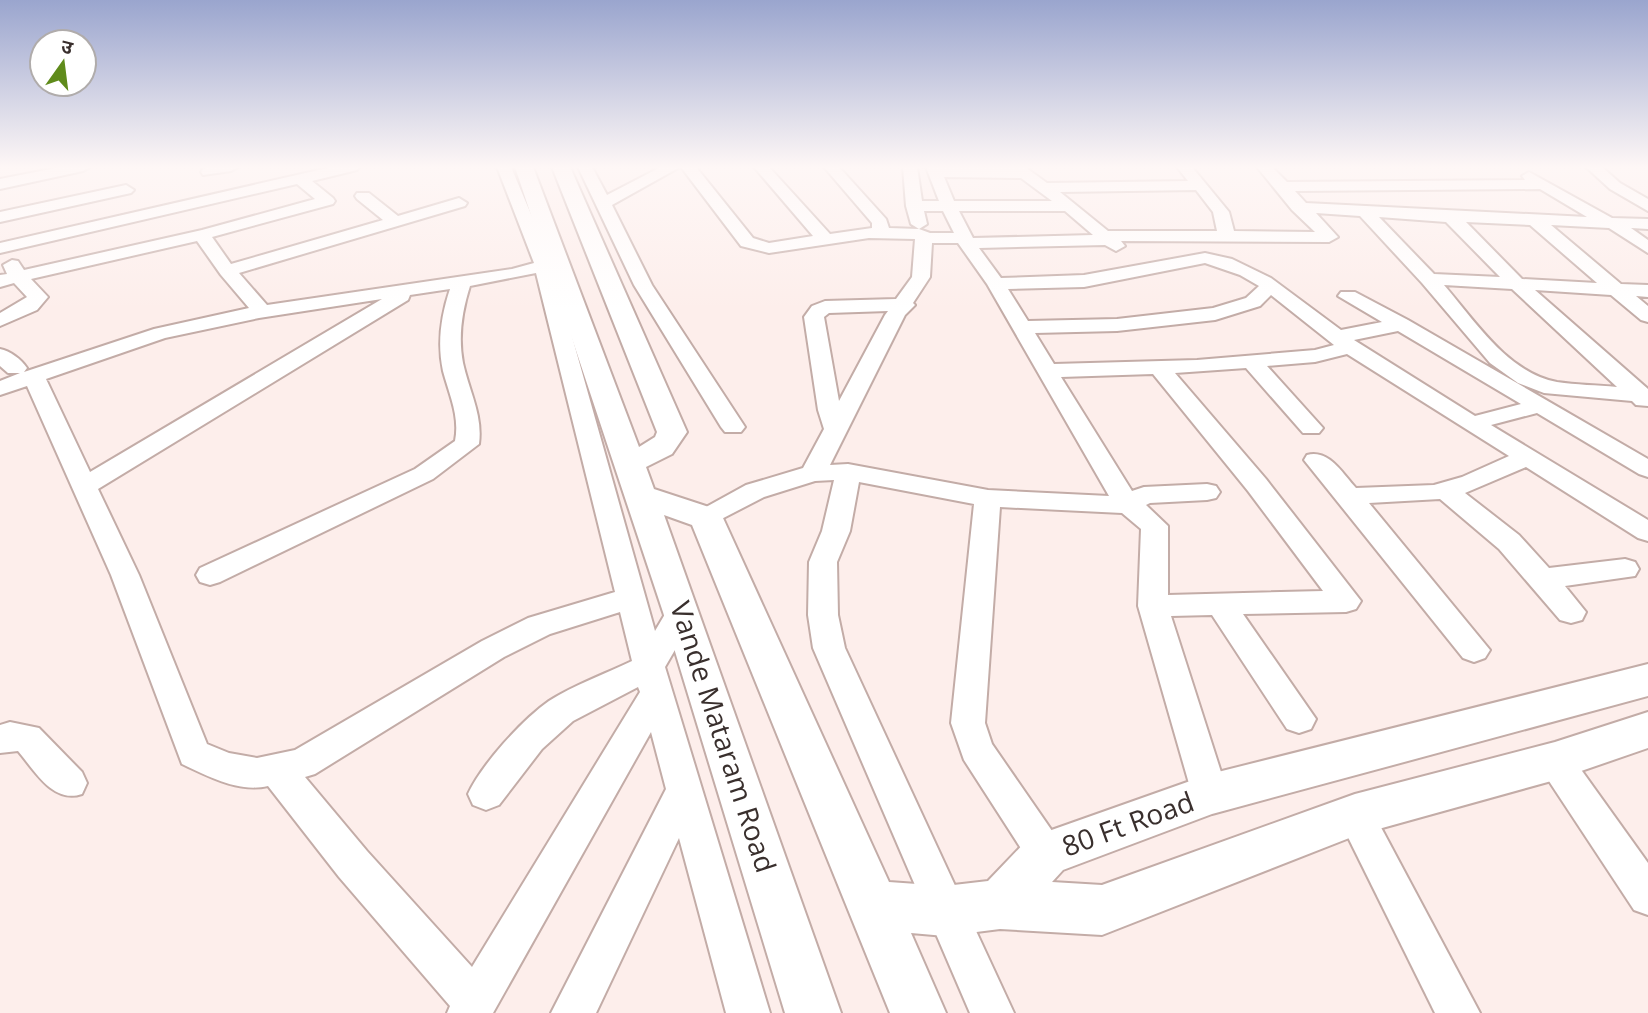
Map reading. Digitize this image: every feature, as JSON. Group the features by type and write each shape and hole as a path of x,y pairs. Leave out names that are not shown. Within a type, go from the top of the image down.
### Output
{"main road":[{"name":"Vande Mataram Road","path":"535,214 547,264 634,479 682,612 813,1013"},
{"path":"581,214 673,432 671,439 634,479 706,518 918,1013"},
{"name":"80 Ft Road","path":"1000,904 1046,854 1209,794 1648,680"},
{"path":"874,905 945,911 1000,904 1102,911 1355,815 1555,761 1648,730"}],"street":[{"path":"0,320 30,306 38,297 9,279 2,248 148,214"},
{"path":"9,279 205,234 278,214"},
{"path":"386,214 394,221"},
{"path":"227,271 419,214"},
{"path":"525,214 547,264 653,680 748,1013"},
{"path":"608,214 643,285 733,427"},
{"path":"725,214 747,242 769,248 881,233 966,240 1226,235 1329,237 1306,214"},
{"path":"803,214 825,239"},
{"path":"873,214 880,222 881,233"},
{"path":"813,473 895,315 905,305 922,277 923,236 916,214"},
{"path":"955,214 966,240 996,284 1129,505 1155,526 1153,606 1209,794"},
{"path":"1079,214 1146,271"},
{"path":"1221,214 1226,235"},
{"path":"1367,214 1429,279 1497,359 1525,378 1552,388 1645,399"},
{"path":"1421,214 1648,224"},
{"path":"1596,214 1648,248"},
{"path":"1451,216 1516,283 1645,399"},
{"path":"1534,220 1648,316"},
{"path":"205,234 204,237 227,271 257,305"},
{"path":"996,284 1084,281 1205,258 1223,261 1270,286 1344,342 1648,532"},
{"path":"0,388 12,368 112,333 154,323 476,268 513,263 547,264"},
{"path":"12,368 259,312 513,274 547,264"},
{"path":"1429,279 1648,291"},
{"path":"211,575 424,474 467,444 471,429 451,359 452,322 462,281"},
{"path":"1021,327 1117,325 1215,314 1253,302 1270,286"},
{"path":"84,486 414,288"},
{"path":"1348,296 1401,324 1648,469"},
{"path":"836,430 829,410 814,317 818,310 825,307 905,305"},
{"path":"1046,371 1159,368 1315,356 1344,342 1401,324"},
{"path":"1250,360 1311,428"},
{"path":"12,368 84,486 141,612 194,754 226,768 257,773 303,763 493,649 539,626 631,598"},
{"path":"1153,606 1346,601 1329,575 1312,559 1257,485 1159,368"},
{"path":"1473,423 1539,406"},
{"path":"1349,496 1434,493 1471,483 1528,457"},
{"path":"1315,460 1349,496 1474,650"},
{"path":"706,518 755,491 813,473 848,472 988,498 1129,505 1144,495 1207,492"},
{"path":"848,472 836,531 823,562 823,615 829,648 992,1013"},
{"path":"1445,490 1509,542 1571,612"},
{"path":"988,498 968,723 976,750 1046,854"},
{"path":"1542,579 1625,569"},
{"path":"1220,604 1299,719"},
{"path":"276,769 472,1008 653,680 682,612"},
{"path":"486,794 530,739 561,711 653,680"},
{"path":"0,738 27,738 69,783"},
{"path":"1555,761 1648,896"},
{"path":"573,1013 685,788"},
{"path":"1355,815 1458,1013"}]}
